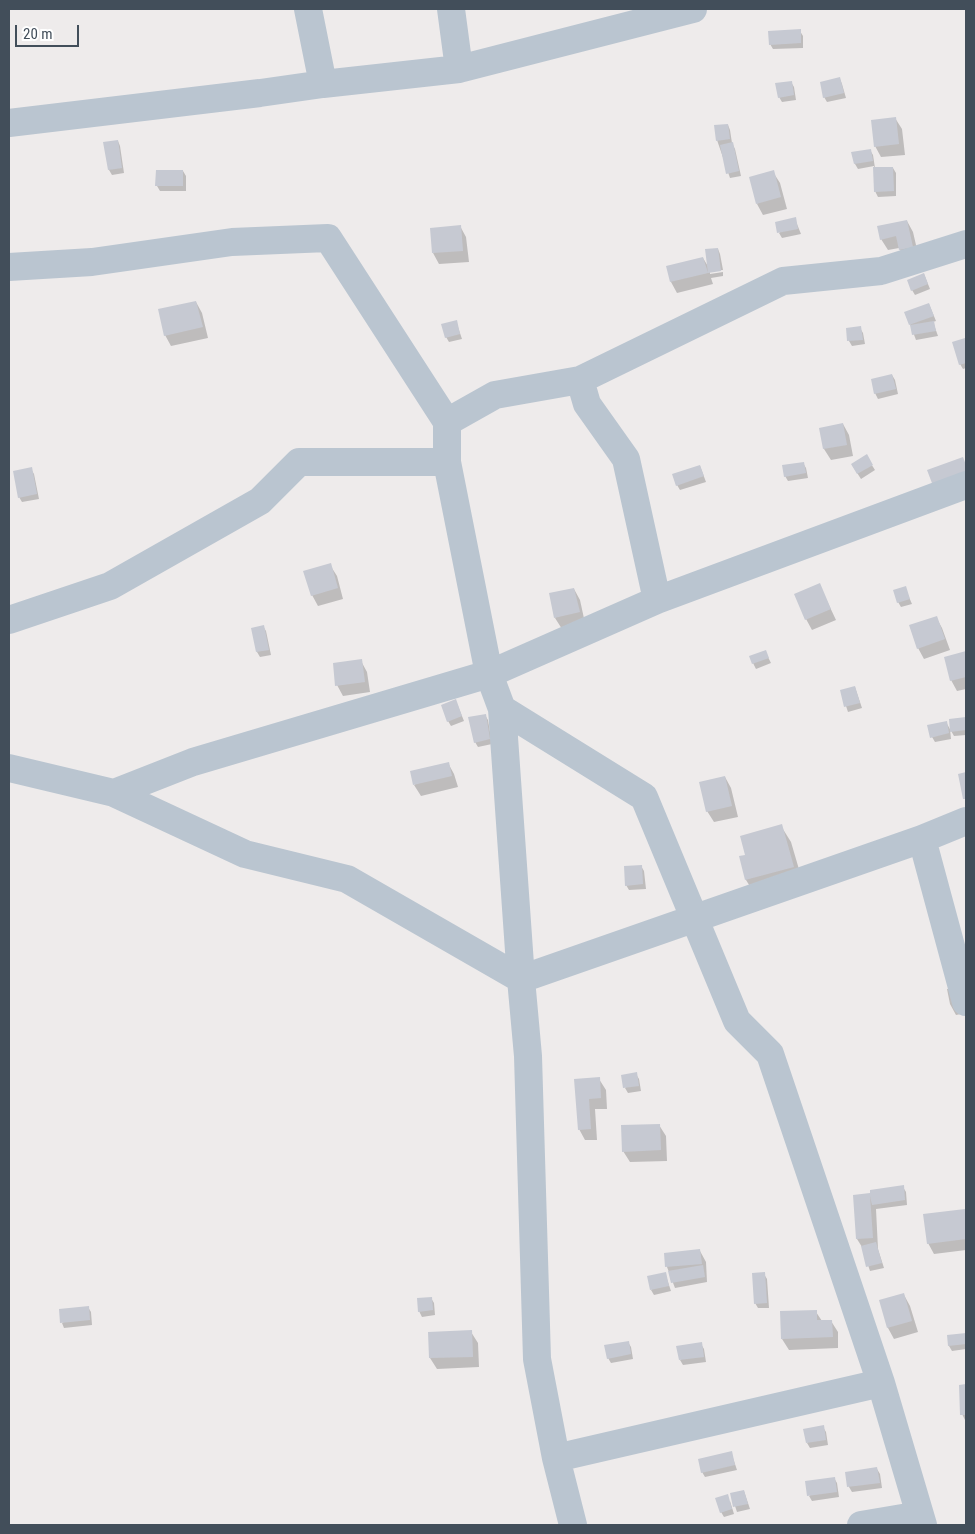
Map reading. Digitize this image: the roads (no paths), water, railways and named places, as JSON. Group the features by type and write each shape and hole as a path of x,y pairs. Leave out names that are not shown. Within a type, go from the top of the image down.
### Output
{"street":[{"path":"308,9 323,84"},
{"path":"450,9 459,69"},
{"path":"9,123 459,69 693,9"},
{"path":"9,267 92,262 232,242 328,238 447,422 447,462 489,674 502,709 528,1056 537,1359 556,1458 573,1525"},
{"path":"447,422 494,395 580,380 783,281 881,271 966,244"},
{"path":"580,380 587,404 626,459 657,600"},
{"path":"9,620 110,586 260,501 299,462 447,462"},
{"path":"114,793 193,762 489,674 657,600 966,485"},
{"path":"502,709 644,797 737,1021 770,1054 881,1383 921,1520 862,1525"},
{"path":"9,768 114,793 245,854 347,880 521,979 922,839 966,821"},
{"path":"922,839 966,1002"},
{"path":"556,1458 881,1383"}]}
